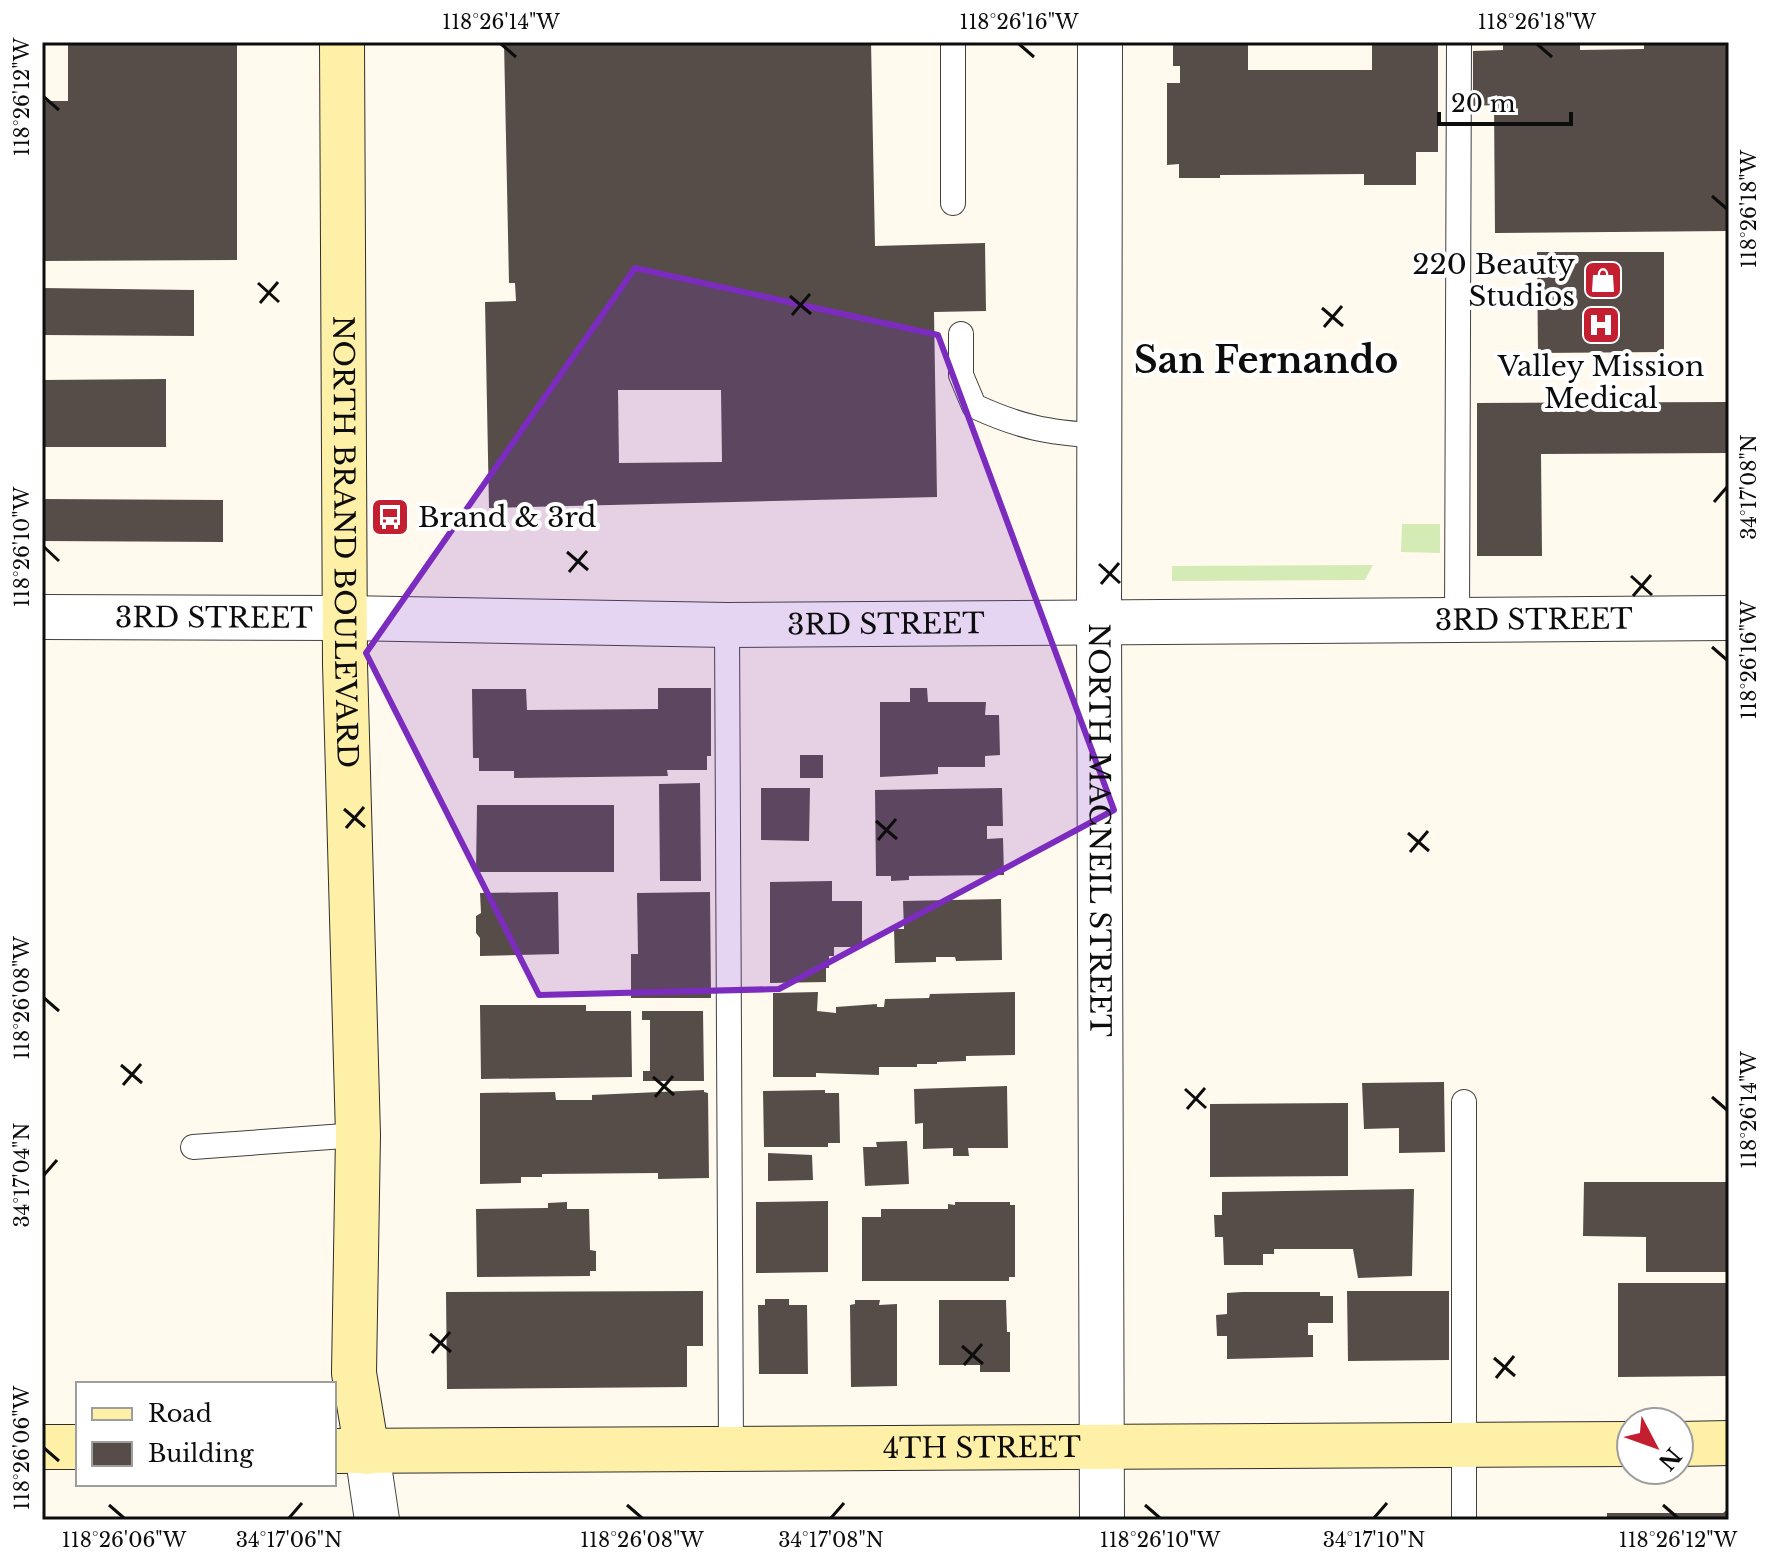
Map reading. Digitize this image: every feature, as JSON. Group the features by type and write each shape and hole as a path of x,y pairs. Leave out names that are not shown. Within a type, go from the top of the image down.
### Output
{"street":[{"name":"NORTH BRAND BOULEVARD","path":"342,42 345,618 358,1135 350,1451 377,1520"},
{"name":"NORTH MACNEIL STREET","path":"1100,42 1102,1520"},
{"name":"3RD STREET","path":"42,617 345,618 727,625 1729,618"},
{"path":"1695,1444 1729,1443"},
{"name":"4TH STREET","path":"350,1451 1615,1444"},
{"path":"42,1447 76,1447"}],"lane":[{"path":"953,42 953,203"},
{"path":"1457,620 1459,42"},
{"path":"961,334 961,375 974,406 1007,421 1046,432 1099,436"},
{"path":"727,625 731,1449"},
{"path":"1464,1102 1464,1520"},
{"path":"193,1147 358,1135"}],"highlighted area":[{"path":"635,268 938,335 1114,810 779,989 539,995 366,653"}],"green space":[{"path":"1402,524 1440,524 1440,553 1401,552"},
{"path":"1373,565 1365,580 1172,581 1172,566"}],"building":[{"path":"68,42 237,42 237,260 42,261 42,101 68,101"},
{"path":"504,42 871,42 875,246 985,243 986,311 934,312 937,497 489,508 485,302 516,301 515,283 509,283","holes":["618,390 721,390 722,462 619,463"]},
{"path":"1173,42 1248,42 1248,70 1372,70 1372,42 1438,42 1438,152 1416,152 1416,185 1364,185 1364,174 1179,178 1179,164 1167,165 1167,83 1180,83 1180,66 1173,66"},
{"path":"1503,42 1580,42 1580,50 1644,49 1644,42 1729,42 1729,231 1495,233 1494,105 1473,106 1473,51 1503,50"},
{"path":"1537,252 1664,252 1664,352 1538,353"},
{"path":"42,288 194,290 194,336 42,335"},
{"path":"166,379 166,447 42,447 42,380"},
{"path":"1729,402 1729,453 1541,454 1542,556 1477,556 1477,403"},
{"path":"42,499 223,500 223,542 42,541"},
{"path":"658,688 711,688 711,756 707,756 707,770 667,770 668,776 514,778 514,771 479,771 479,758 473,758 472,689 526,689 527,710 658,709"},
{"path":"910,688 927,688 928,702 986,702 985,715 999,715 1000,755 985,756 985,767 938,767 938,774 880,777 880,702 910,702"},
{"path":"800,755 823,755 823,778 800,778"},
{"path":"700,783 701,881 660,881 659,784"},
{"path":"761,788 810,788 809,841 761,840"},
{"path":"1002,788 1003,826 987,826 987,839 1003,838 1004,875 909,876 909,880 891,881 891,876 876,876 875,790"},
{"path":"477,805 614,805 614,872 476,872"},
{"path":"832,881 832,901 862,901 862,947 834,947 834,956 829,956 829,968 826,968 826,982 770,983 770,882"},
{"path":"558,892 559,954 480,956 476,916 481,913 480,893"},
{"path":"710,892 711,998 631,998 631,954 638,954 637,893"},
{"path":"1001,899 1002,960 956,961 955,957 936,957 936,962 895,963 894,929 904,929 903,901"},
{"path":"818,992 817,1011 836,1013 836,1007 877,1004 877,1007 884,1007 885,999 929,998 930,994 1015,992 1015,1055 966,1056 966,1061 917,1064 917,1067 879,1067 879,1075 816,1073 816,1077 773,1077 773,993"},
{"path":"480,1005 586,1005 586,1011 631,1011 632,1077 481,1079"},
{"path":"642,1011 703,1011 704,1081 643,1081 643,1071 650,1071 650,1020 642,1020"},
{"path":"1444,1082 1445,1152 1399,1153 1399,1128 1364,1129 1362,1083"},
{"path":"1007,1086 1008,1148 968,1148 969,1156 953,1156 953,1148 923,1149 923,1123 915,1124 914,1089"},
{"path":"704,1090 708,1093 709,1178 658,1179 658,1173 542,1174 542,1177 521,1177 521,1183 480,1184 480,1093 555,1092 556,1100 592,1100 592,1095"},
{"path":"825,1090 825,1093 839,1093 840,1143 828,1143 828,1147 764,1147 763,1091"},
{"path":"1348,1103 1348,1176 1210,1177 1210,1104"},
{"path":"907,1141 909,1184 865,1186 863,1147 877,1147 876,1142"},
{"path":"768,1153 812,1155 813,1180 768,1181"},
{"path":"1584,1182 1729,1182 1729,1272 1646,1272 1646,1237 1583,1236"},
{"path":"1414,1189 1412,1276 1358,1278 1353,1249 1274,1249 1274,1254 1263,1254 1263,1265 1224,1265 1223,1237 1215,1237 1214,1215 1222,1215 1222,1192"},
{"path":"828,1201 828,1272 756,1273 756,1202"},
{"path":"567,1202 567,1209 589,1209 590,1250 596,1251 596,1271 590,1271 590,1276 477,1277 476,1209 548,1208 548,1203"},
{"path":"955,1202 1010,1202 1010,1205 1015,1205 1015,1277 1009,1277 1009,1281 862,1281 862,1217 881,1217 881,1209 948,1209 948,1204 955,1205"},
{"path":"1618,1283 1729,1283 1729,1376 1618,1377"},
{"path":"703,1291 703,1346 687,1346 687,1387 447,1389 446,1292"},
{"path":"1347,1291 1449,1291 1449,1360 1348,1361"},
{"path":"1320,1292 1320,1296 1333,1296 1333,1323 1308,1323 1308,1335 1313,1335 1313,1357 1227,1359 1227,1336 1217,1336 1216,1315 1227,1314 1227,1293"},
{"path":"765,1299 789,1299 789,1305 807,1305 808,1374 759,1374 758,1305 765,1305"},
{"path":"855,1300 880,1300 879,1305 897,1304 897,1386 851,1387 850,1305 855,1304"},
{"path":"939,1300 1006,1300 1010,1372 980,1372 980,1365 939,1365"},
{"path":"1729,1508 1729,1520 1607,1520 1607,1513 1723,1513"}],"place":[{"name":"220 Beauty Studios","path":"1603,280"},
{"name":"Valley Mission Medical","path":"1601,325"},
{"name":"Brand & 3rd","path":"390,517"}],"district":[{"name":"San Fernando","path":"1266,360"}]}
